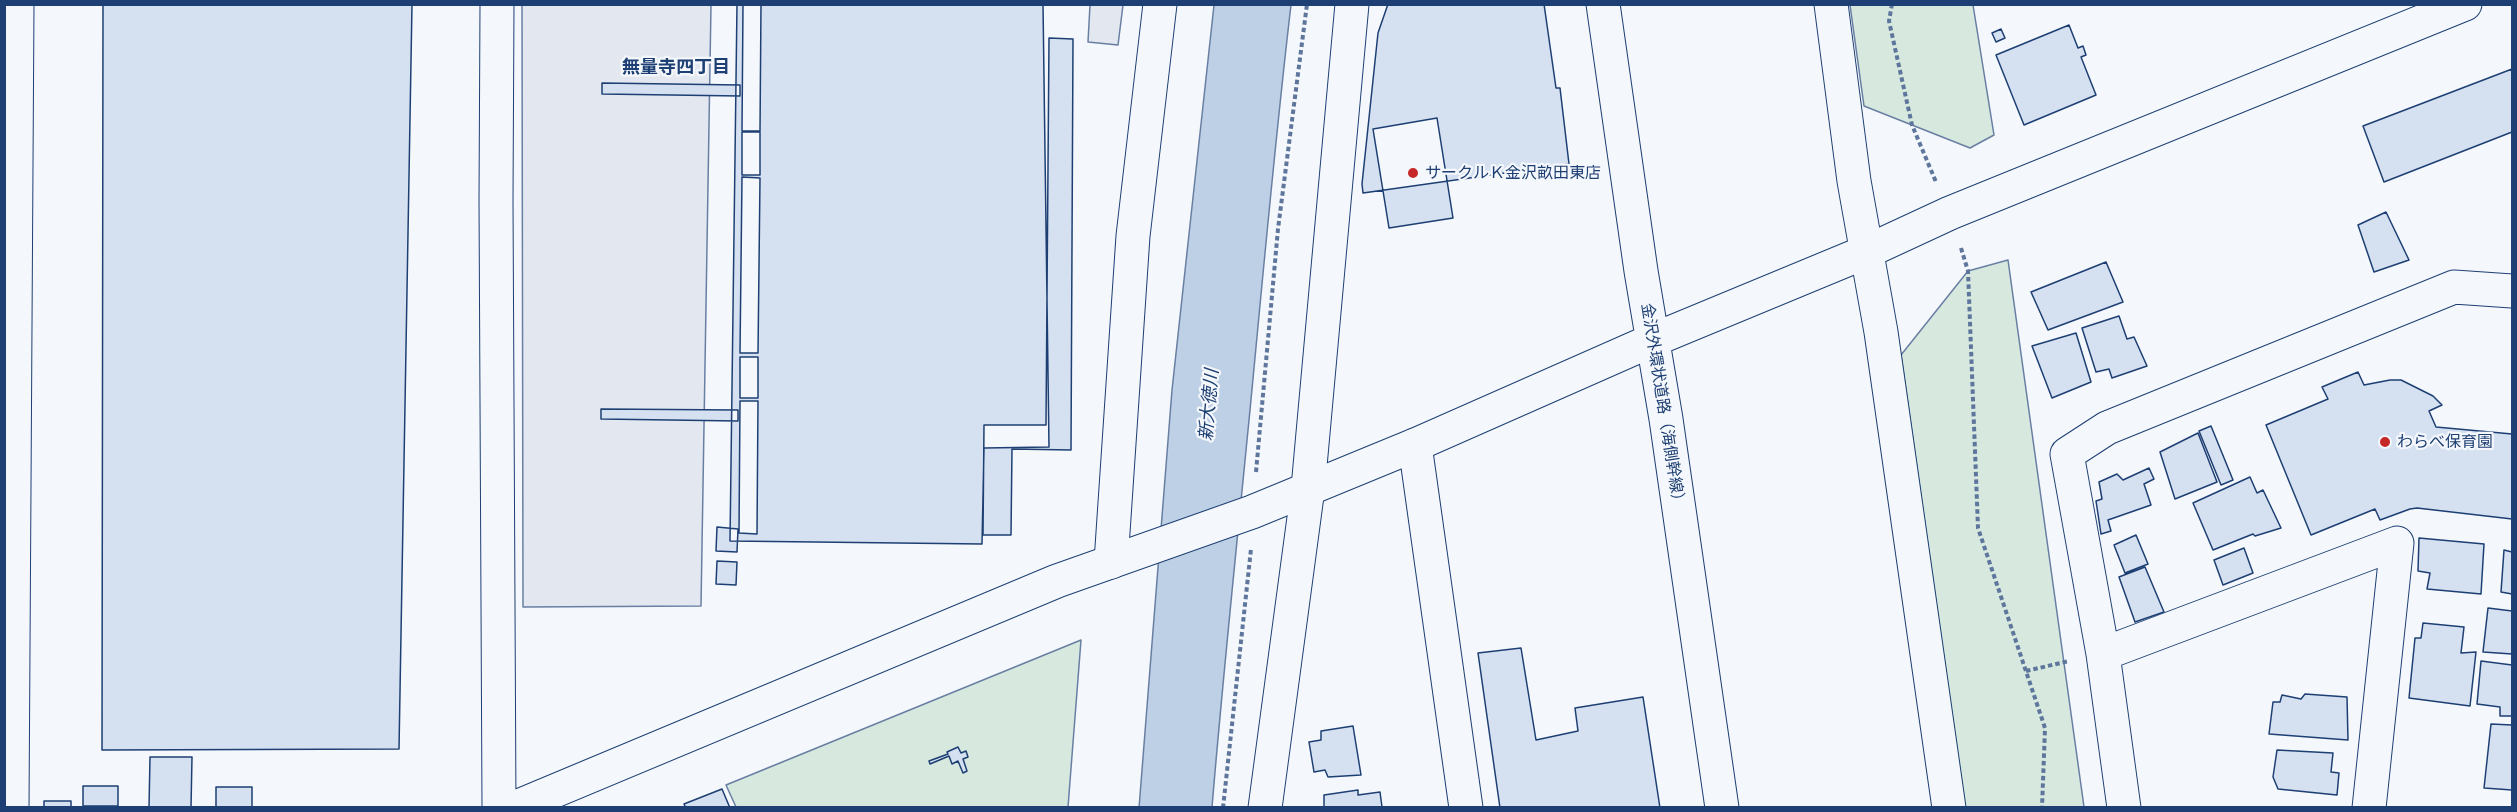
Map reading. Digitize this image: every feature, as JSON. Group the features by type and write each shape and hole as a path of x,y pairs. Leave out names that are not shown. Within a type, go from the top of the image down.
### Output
{"street":[{"path":"12,807 17,4"},
{"path":"497,4 499,807"},
{"path":"1123,558 1133,236 1160,4"},
{"path":"1265,807 1308,488 1352,4"},
{"name":"金沢外環状道路（海側幹線）","path":"1603,4 1722,807"},
{"path":"1831,4 1854,181 1868,251 1949,807"},
{"path":"514,807 1047,586 1252,512 1415,445 1653,340 1868,251 1950,213 2465,4"},
{"path":"2124,807 2103,654 2067,454 2107,428 2454,287 2512,291"},
{"path":"1415,445 1466,807"},
{"path":"2103,654 2397,543 2369,807"}],"path":[{"path":"1223,807 1251,550 1252,512 1278,229 1306,4"},
{"path":"1892,4 1889,21 1912,125 1950,213 1968,271 1978,528 2045,728 2042,807"},
{"path":"2026,671 2103,654"}],"shaded area":[{"path":"522,5 711,5 701,606 523,607"},
{"path":"1090,5 1123,5 1118,45 1088,42"},
{"path":"1850,5 1973,5 1994,135 1970,148 1864,106"},
{"path":"2008,260 2084,807 1965,807 1901,355 1968,271"},
{"path":"1081,640 1068,807 736,807 726,785"}],"water":[{"name":"新大徳川","path":"1214,5 1291,5 1269,207 1212,807 1139,808 1172,390"}],"building":[{"path":"103,4 412,4 399,749 102,750"},
{"path":"737,4 1043,4 1049,447 984,448 982,544 730,541"},
{"path":"743,4 761,4 760,131 742,131"},
{"path":"1388,4 1544,4 1556,88 1560,88 1569,164 1363,193 1362,184 1378,33"},
{"path":"2069,25 2078,48 2083,46 2086,55 2081,57 2096,95 2024,125 1996,55"},
{"path":"2001,29 2005,38 1996,42 1992,33"},
{"path":"1049,38 1073,39 1071,450 1012,449 1011,535 983,535 984,425 1046,425"},
{"path":"2512,69 2512,132 2384,182 2363,126"},
{"path":"602,83 740,85 740,96 602,94"},
{"name":"サークルＫ金沢畝田東店","path":"1437,118 1453,218 1389,228 1373,129"},
{"path":"742,132 760,132 760,175 742,175"},
{"path":"742,177 760,178 758,353 740,353"},
{"path":"2386,212 2409,260 2374,272 2358,225"},
{"path":"2106,262 2123,302 2048,330 2031,292"},
{"path":"2119,316 2127,339 2134,337 2147,366 2112,378 2109,369 2096,372 2082,328"},
{"path":"2076,333 2091,382 2052,398 2032,346"},
{"path":"740,357 758,357 758,398 740,398"},
{"path":"2358,372 2364,385 2401,380 2433,396 2442,405 2429,411 2436,427 2512,434 2512,519 2417,508 2380,520 2375,509 2311,535 2266,425 2328,399 2322,387"},
{"path":"740,401 758,401 757,534 739,533"},
{"path":"601,409 738,410 738,421 601,419"},
{"path":"2211,426 2233,480 2221,485 2199,431"},
{"path":"2198,433 2217,482 2175,499 2160,452"},
{"path":"2149,468 2154,479 2144,484 2151,505 2108,520 2111,531 2101,534 2096,501 2102,499 2099,482 2117,474 2123,480"},
{"path":"2250,477 2257,493 2263,490 2281,528 2255,536 2253,534 2213,550 2193,503"},
{"path":"717,527 738,529 737,552 716,551"},
{"path":"2136,535 2148,564 2125,573 2114,545"},
{"path":"2419,538 2484,544 2481,594 2427,589 2430,573 2418,571"},
{"path":"2244,548 2253,573 2223,585 2214,560"},
{"path":"2504,550 2512,552 2512,594 2501,592"},
{"path":"717,561 737,562 736,585 716,584"},
{"path":"2145,567 2164,612 2135,622 2119,577"},
{"path":"2488,608 2512,611 2512,654 2483,652"},
{"path":"2423,623 2464,627 2461,653 2476,652 2470,706 2409,698 2415,638 2421,638"},
{"path":"1521,648 1536,740 1578,731 1575,708 1643,697 1660,808 1500,808 1478,653"},
{"path":"2481,661 2512,665 2512,716 2500,716 2500,707 2477,704"},
{"path":"2305,694 2347,697 2348,740 2269,734 2273,702 2280,702 2282,695 2301,699"},
{"path":"2491,724 2512,725 2512,790 2484,788"},
{"path":"1353,726 1361,775 1328,777 1325,770 1314,772 1309,742 1321,740 1321,731"},
{"path":"958,747 961,753 966,751 968,757 963,759 967,771 963,773 958,761 952,764 949,756 930,764 929,761 948,754 947,752"},
{"path":"2277,750 2333,753 2331,772 2339,773 2337,795 2278,789 2273,777"},
{"path":"150,757 192,757 191,808 149,808"},
{"path":"83,786 118,786 118,806 83,806"},
{"path":"216,787 252,787 252,808 216,808"},
{"path":"722,789 730,808 686,808 684,804"},
{"path":"1358,790 1358,795 1380,792 1382,807 1324,808 1324,795"},
{"path":"44,801 71,801 71,808 44,808"}],"place":[{"name":"サークルＫ金沢畝田東店","path":"1413,173"},
{"name":"わらべ保育園","path":"2385,442"}],"district":[{"name":"無量寺四丁目","path":"676,67"}]}
